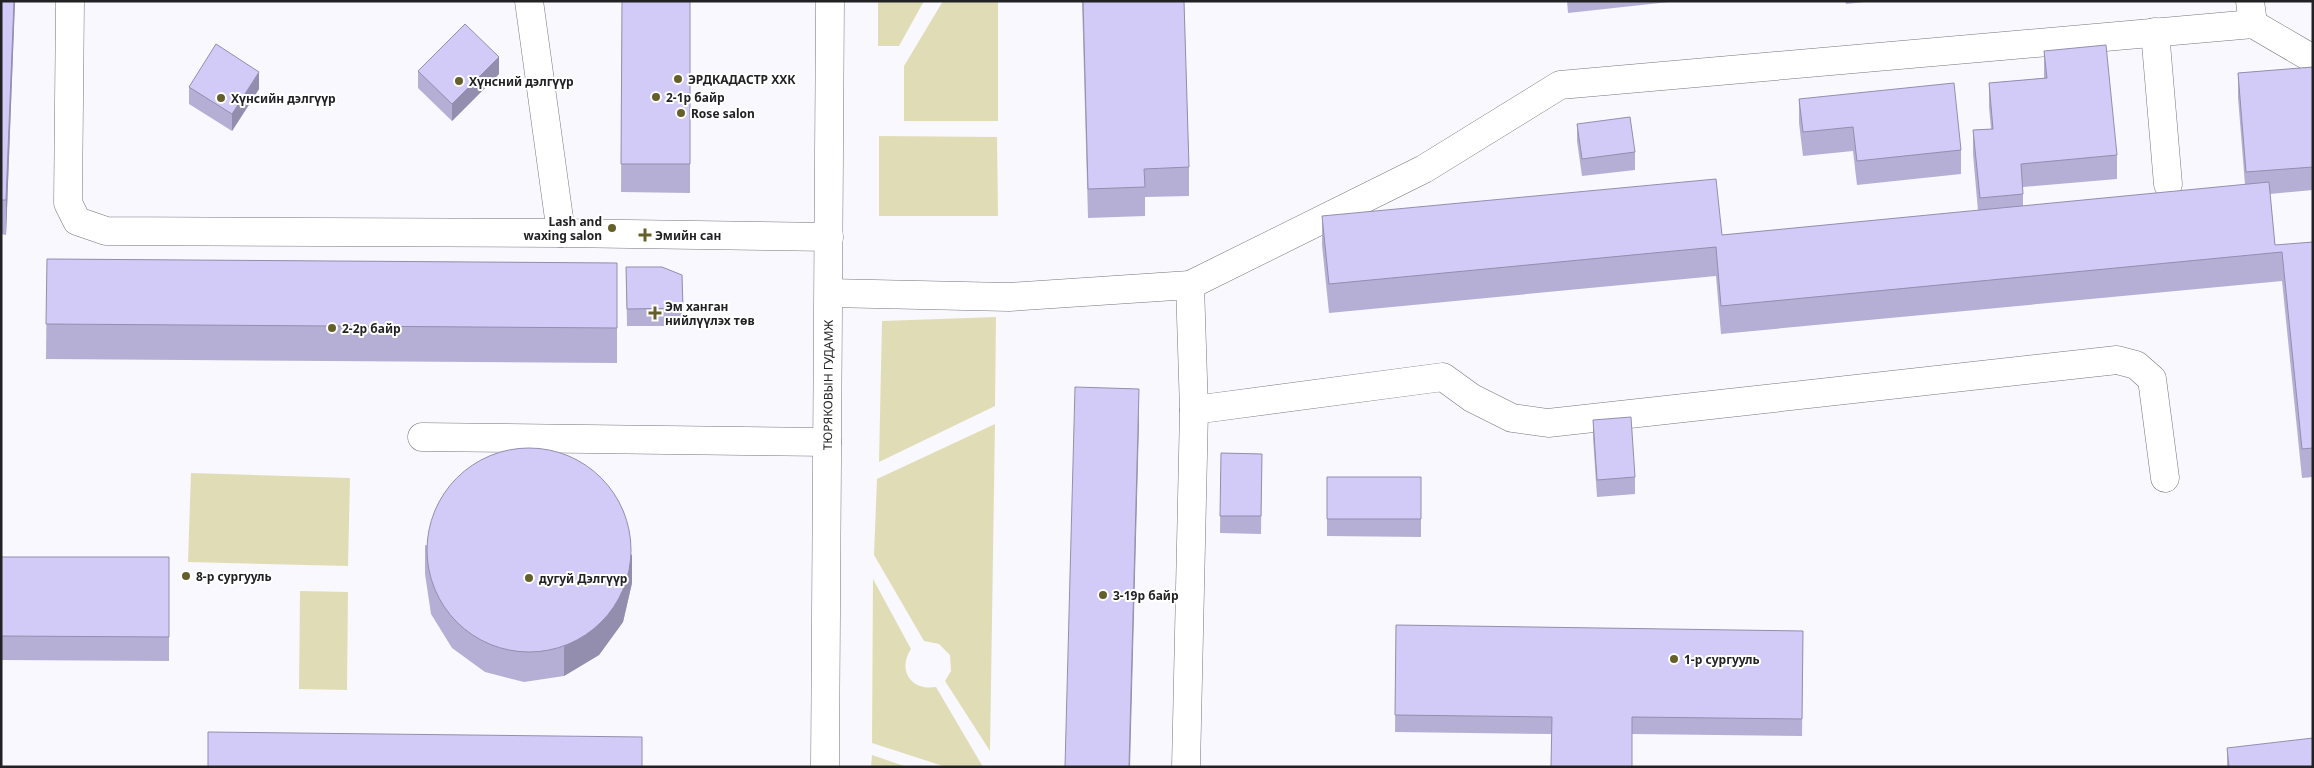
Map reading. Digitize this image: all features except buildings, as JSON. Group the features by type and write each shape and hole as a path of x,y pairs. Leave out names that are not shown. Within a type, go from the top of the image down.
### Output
{"street":[{"path":"70,1 68,203 77,221 106,231 561,233 829,237"},
{"path":"529,1 561,233"},
{"name":"ТЮРЯКОВЫН ГУДАМЖ","path":"825,767 830,1"},
{"path":"829,293 1009,297 1190,285 1424,169 1560,85 2155,32 2251,12 2313,59"},
{"path":"2155,32 2168,184"},
{"path":"1186,767 1194,410 1190,285"},
{"path":"1194,410 1443,378 1472,398 1512,418 1548,423 2117,360 2136,366 2152,379 2165,478"},
{"path":"422,437 828,442"}],"shaded area":[{"path":"878,1 924,1 899,46 878,46"},
{"path":"943,1 998,1 998,121 904,121 904,66"},
{"path":"879,136 997,137 998,216 879,216"},
{"path":"996,317 995,406 879,462 882,321"},
{"path":"995,424 990,751 945,681 951,671 950,655 939,644 924,641 874,555 877,479"},
{"path":"191,473 350,478 348,566 188,562"},
{"path":"873,579 911,649 905,664 909,677 920,686 936,687 983,767 946,767 872,743"},
{"path":"300,591 348,592 347,690 299,689"},
{"path":"872,755 907,767 871,767"}],"place":[{"name":"ЭРДКАДАСТР ХХК","path":"678,79"},
{"name":"Хүнсний дэлгүүр","path":"459,81"},
{"name":"2-1р байр","path":"656,97"},
{"name":"Хүнсийн дэлгүүр","path":"221,98"},
{"name":"Rose salon","path":"681,113"},
{"name":"Lash and waxing salon","path":"612,228"},
{"name":"Эмийн сан","path":"645,235"},
{"name":"Эм ханган нийлүүлэх төв","path":"655,313"},
{"name":"2-2р байр","path":"332,328"},
{"name":"8-р сургууль","path":"186,576"},
{"name":"дугуй Дэлгүүр","path":"529,578"},
{"name":"3-19р байр","path":"1103,595"},
{"name":"1-р сургууль","path":"1674,659"}]}
